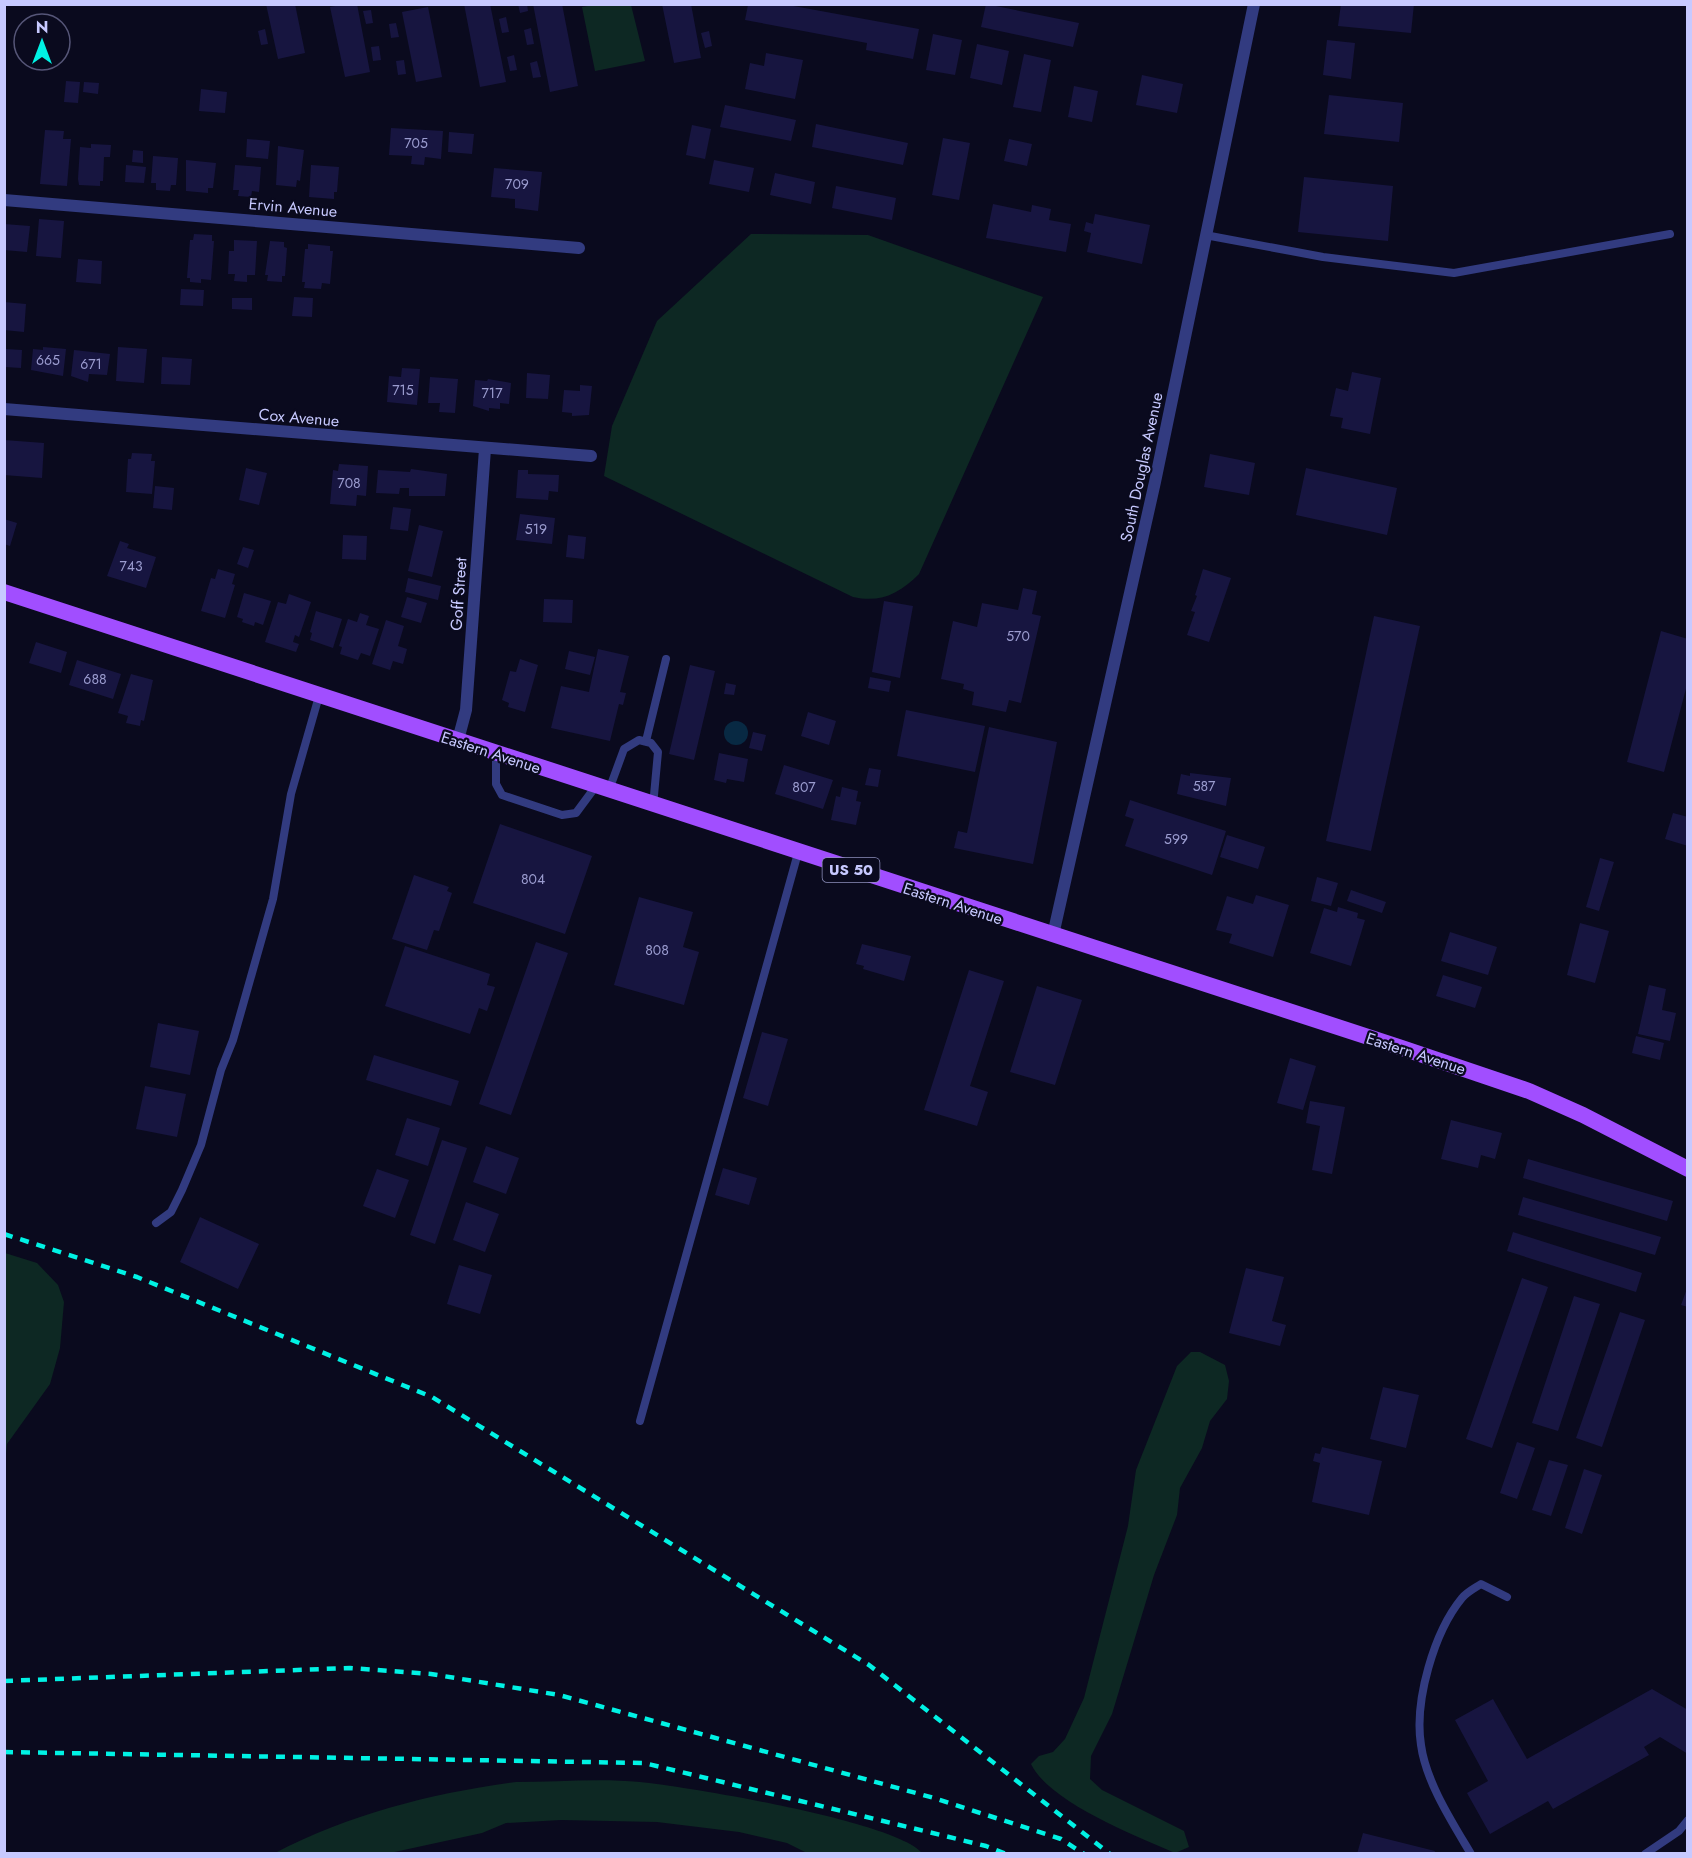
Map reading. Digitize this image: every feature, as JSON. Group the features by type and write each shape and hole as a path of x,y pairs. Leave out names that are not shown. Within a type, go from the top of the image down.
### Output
{"main road":[{"name":"Eastern Avenue","path":"4,592 1529,1091 1583,1115 1688,1169"}],"street":[{"name":"South Douglas Avenue","path":"1053,935 1155,482 1254,4"},
{"name":"Ervin Avenue","path":"4,200 579,248"},
{"name":"Cox Avenue","path":"4,409 591,456"},
{"name":"Goff Street","path":"458,740 466,710 485,449"}],"lane":[{"path":"1205,235 1323,257 1454,273 1670,234"},
{"path":"646,741 666,659"},
{"path":"156,1223 171,1212 201,1144 273,899 291,794 319,696"},
{"path":"496,753 496,784 502,795 562,815 576,813 602,788 624,749 632,742 646,741 658,752 653,806"},
{"path":"640,1421 798,853"},
{"path":"1471,1854 1441,1804 1421,1746 1421,1711 1429,1664 1448,1617 1464,1595 1481,1584 1507,1596"},
{"path":"1645,1854 1679,1831 1688,1820"}],"green space":[{"path":"599,4 631,5 645,61 595,71 582,7"},
{"path":"751,234 868,235 1043,297 919,574 897,592 881,598 853,597 604,476 612,426 657,321"},
{"path":"5,1253 37,1263 58,1285 64,1302 60,1348 50,1384 7,1444 5,1464"},
{"path":"1191,1352 1200,1352 1225,1365 1229,1381 1227,1399 1210,1421 1202,1448 1180,1488 1177,1515 1154,1575 1112,1714 1091,1756 1090,1779 1102,1790 1184,1831 1189,1847 1175,1853 1117,1827 1074,1804 1056,1792 1041,1778 1031,1764 1039,1756 1053,1752 1065,1739 1084,1698 1128,1526 1136,1470 1177,1366"},
{"path":"594,1780 640,1782 744,1798 873,1829 904,1841 922,1853 807,1853 787,1843 739,1832 657,1822 561,1820 506,1823 482,1833 390,1853 275,1853 333,1827 392,1807 454,1792 516,1782"}],"water":[{"path":"736,721 741,722 747,728 747,738 741,744 736,745 731,744 725,738 724,733 725,728 731,722"}],"building":[{"path":"266,4 295,4 305,53 278,59"},
{"path":"357,4 370,72 345,77 330,7"},
{"path":"464,4 490,4 506,82 480,87"},
{"path":"518,4 527,4 528,11 520,13"},
{"path":"533,4 562,4 578,86 550,92"},
{"path":"662,4 691,4 701,58 674,63"},
{"path":"986,4 1079,23 1073,47 981,27"},
{"path":"1341,4 1414,4 1411,33 1338,26"},
{"path":"748,5 788,5 919,29 913,59 866,50 867,43 745,20"},
{"path":"428,7 442,77 416,82 402,12"},
{"path":"371,10 373,23 366,24 363,11"},
{"path":"506,17 509,32 502,33 499,19"},
{"path":"396,23 399,37 391,38 389,24"},
{"path":"531,28 534,44 527,45 524,30"},
{"path":"265,29 268,44 261,45 258,31"},
{"path":"709,31 712,46 705,48 701,33"},
{"path":"933,34 962,40 955,75 926,70"},
{"path":"1327,40 1355,43 1351,79 1323,75"},
{"path":"977,44 1009,51 1002,85 970,78"},
{"path":"379,46 381,60 373,61 371,47"},
{"path":"766,53 803,60 795,99 745,89 750,63 764,66"},
{"path":"1024,54 1051,60 1041,112 1013,107"},
{"path":"514,55 517,70 510,71 507,57"},
{"path":"404,60 406,74 398,75 396,61"},
{"path":"537,61 541,77 533,78 530,63"},
{"path":"1142,75 1183,84 1177,113 1136,105"},
{"path":"66,81 80,82 78,103 64,102"},
{"path":"84,82 99,83 98,94 83,92"},
{"path":"1074,86 1098,91 1092,122 1068,117"},
{"path":"201,89 227,92 225,113 199,111"},
{"path":"1329,95 1403,103 1399,142 1324,134"},
{"path":"725,105 796,120 791,141 720,127"},
{"path":"816,124 908,143 903,165 812,147"},
{"path":"692,125 711,129 705,159 686,155"},
{"path":"391,128 443,131 441,159 425,157 424,165 411,164 412,156 389,155"},
{"path":"45,130 64,131 63,139 71,139 67,186 40,184"},
{"path":"449,132 474,134 472,154 448,152"},
{"path":"943,138 970,143 959,200 932,195"},
{"path":"247,139 270,141 268,159 246,157"},
{"path":"1009,139 1032,144 1027,166 1004,161"},
{"path":"91,144 111,145 110,157 104,157 103,181 100,181 100,186 79,185 80,147 91,148"},
{"path":"278,146 304,150 300,181 297,180 296,187 276,185"},
{"path":"133,150 143,151 143,163 132,162"},
{"path":"153,156 178,158 176,185 171,185 170,191 156,190 156,183 151,183"},
{"path":"186,160 216,163 213,188 208,188 208,193 186,191"},
{"path":"714,160 754,168 749,192 709,184"},
{"path":"126,165 146,167 144,183 125,182"},
{"path":"235,165 261,167 259,192 252,191 251,197 238,196 239,190 233,190"},
{"path":"311,165 339,167 337,192 334,192 334,199 309,197"},
{"path":"494,168 542,172 538,211 515,208 515,199 491,197"},
{"path":"775,173 815,182 811,204 770,195"},
{"path":"1304,177 1393,186 1388,241 1298,232"},
{"path":"836,186 896,198 892,220 832,208"},
{"path":"993,204 1031,212 1032,205 1051,209 1049,220 1071,224 1066,252 986,238"},
{"path":"1095,214 1150,225 1142,264 1087,252 1091,233 1084,231 1086,222 1093,224"},
{"path":"39,219 64,221 61,258 36,256"},
{"path":"4,224 30,226 27,252 4,250"},
{"path":"194,234 212,235 212,241 214,241 211,280 201,279 201,283 190,282 190,278 187,278 190,240 193,240"},
{"path":"234,240 257,241 255,275 247,275 247,282 234,281 235,274 228,274 229,251 234,251"},
{"path":"270,241 284,242 284,247 287,248 285,276 282,276 282,282 267,281 268,275 265,275"},
{"path":"308,244 330,246 330,251 333,251 330,284 322,283 321,289 304,288 305,282 302,282 305,249 308,249"},
{"path":"78,259 102,261 101,284 76,282"},
{"path":"181,289 204,290 203,306 180,305"},
{"path":"294,297 313,298 312,317 292,316"},
{"path":"232,298 252,298 252,310 232,309"},
{"path":"4,302 26,304 24,332 4,330"},
{"path":"43,347 66,349 63,376 31,370 33,349 43,350"},
{"path":"118,347 147,349 144,383 116,381"},
{"path":"6,349 22,350 21,368 5,367"},
{"path":"74,350 110,354 107,375 89,374 88,382 71,376"},
{"path":"162,357 192,359 190,385 161,384"},
{"path":"402,368 420,369 417,405 387,402 389,376 401,377"},
{"path":"1352,372 1381,378 1370,434 1341,428 1343,418 1330,416 1336,388 1348,391"},
{"path":"527,373 550,375 548,399 526,398"},
{"path":"430,377 458,379 455,413 439,412 440,403 428,403"},
{"path":"488,379 511,383 509,404 500,403 500,409 489,408 489,411 473,406 475,380 487,381"},
{"path":"580,385 592,386 589,415 572,416 572,413 562,412 564,390 580,391"},
{"path":"4,440 44,443 42,478 4,475"},
{"path":"132,453 152,454 151,461 155,461 152,494 126,492 128,459 131,459"},
{"path":"1210,454 1255,463 1249,495 1204,487"},
{"path":"339,464 368,466 366,496 357,495 356,506 330,504 333,470 338,471"},
{"path":"246,468 267,473 259,505 239,500"},
{"path":"1306,468 1397,488 1387,535 1296,515"},
{"path":"411,469 447,474 445,496 409,496 409,488 400,488 399,494 376,493 378,470 410,472"},
{"path":"518,470 528,470 528,474 559,475 558,492 549,491 548,500 516,498"},
{"path":"155,486 174,488 172,510 153,508"},
{"path":"393,507 411,509 408,531 390,529"},
{"path":"520,514 555,518 552,544 516,540"},
{"path":"4,519 17,523 10,546 4,544"},
{"path":"419,525 443,531 432,577 408,571"},
{"path":"343,535 367,536 366,560 342,559"},
{"path":"568,535 586,537 584,559 566,557"},
{"path":"120,541 129,544 127,548 156,557 146,588 107,576"},
{"path":"243,547 254,550 248,568 237,564"},
{"path":"218,569 235,574 232,584 235,585 225,618 201,611 211,578 215,579"},
{"path":"1203,569 1231,578 1209,642 1187,635 1195,612 1191,611"},
{"path":"408,578 441,586 438,600 405,592"},
{"path":"1023,588 1037,591 1032,614 1041,616 1021,703 1009,700 1006,712 972,705 974,692 963,689 964,684 941,679 953,621 977,627 982,603 1018,610"},
{"path":"244,593 271,601 263,625 255,622 254,626 242,622 243,619 237,617"},
{"path":"289,594 311,602 299,637 295,635 293,642 299,644 296,652 265,642 278,602 286,604"},
{"path":"407,597 427,603 421,623 401,617"},
{"path":"544,599 573,600 572,623 543,622"},
{"path":"884,601 913,606 900,678 872,672"},
{"path":"316,611 342,619 333,648 310,640"},
{"path":"360,613 369,616 366,625 379,629 370,656 361,653 358,660 340,654 342,647 339,646 348,619 357,622"},
{"path":"1374,616 1420,626 1371,851 1326,841"},
{"path":"386,620 404,626 398,646 407,649 403,664 393,661 390,670 372,664"},
{"path":"1661,631 1688,639 1688,681 1664,772 1627,762"},
{"path":"36,642 67,652 61,673 29,663"},
{"path":"598,649 629,656 620,692 626,693 623,705 619,704 610,741 551,728 561,686 589,692"},
{"path":"569,651 595,657 590,675 565,669"},
{"path":"520,659 538,665 525,712 508,707 509,703 502,700 510,671 516,672"},
{"path":"77,660 121,674 113,699 69,685"},
{"path":"690,665 715,671 694,760 669,754"},
{"path":"131,674 153,680 144,721 141,720 140,726 126,723 128,716 118,713"},
{"path":"870,677 891,681 889,692 868,688"},
{"path":"726,683 736,685 734,695 724,694"},
{"path":"906,710 985,726 975,772 897,756"},
{"path":"808,712 836,721 829,745 801,736"},
{"path":"989,727 1057,742 1033,864 954,848 958,831 967,833"},
{"path":"753,732 766,735 762,751 749,748"},
{"path":"719,753 748,759 744,782 727,779 726,783 714,780"},
{"path":"784,765 833,780 823,809 775,794"},
{"path":"869,768 881,770 878,787 865,785"},
{"path":"1190,773 1231,778 1226,806 1177,794 1181,774 1190,776"},
{"path":"842,787 858,791 856,801 861,802 856,825 831,820 836,796 840,797"},
{"path":"1130,800 1226,831 1212,875 1125,846 1134,819 1125,816"},
{"path":"1673,813 1688,817 1688,846 1665,839"},
{"path":"500,824 592,856 565,934 473,903"},
{"path":"1227,835 1265,847 1258,869 1220,857"},
{"path":"1600,858 1614,862 1599,911 1586,907"},
{"path":"414,875 449,887 447,891 452,893 439,931 434,930 427,950 392,939"},
{"path":"1317,877 1338,883 1331,906 1311,901"},
{"path":"1351,890 1386,902 1382,913 1347,901"},
{"path":"1256,895 1289,905 1273,957 1229,943 1232,934 1216,930 1227,896 1253,904"},
{"path":"639,897 693,912 683,947 699,952 684,1005 614,985"},
{"path":"1338,907 1358,913 1357,918 1365,920 1351,966 1310,953 1324,908 1337,912"},
{"path":"1580,923 1609,931 1595,983 1567,975"},
{"path":"1450,932 1497,947 1488,975 1441,961"},
{"path":"536,942 568,953 511,1115 479,1104"},
{"path":"862,944 911,956 904,981 863,969 864,966 856,964"},
{"path":"405,946 490,974 487,985 495,987 487,1011 479,1008 470,1034 385,1006"},
{"path":"969,970 1004,981 970,1086 988,1092 977,1126 924,1110"},
{"path":"1443,975 1482,987 1475,1008 1436,996"},
{"path":"1649,985 1666,989 1662,1010 1676,1013 1670,1041 1638,1034"},
{"path":"1037,986 1082,1000 1055,1085 1010,1072"},
{"path":"158,1023 199,1031 190,1075 150,1067"},
{"path":"762,1032 788,1039 768,1106 743,1098"},
{"path":"1636,1036 1664,1043 1660,1060 1632,1053"},
{"path":"374,1055 459,1081 451,1106 366,1080"},
{"path":"1290,1058 1316,1066 1303,1110 1277,1103"},
{"path":"145,1086 186,1094 177,1137 136,1129"},
{"path":"1310,1101 1345,1107 1332,1174 1312,1170 1320,1126 1306,1123"},
{"path":"407,1118 440,1128 428,1166 395,1155"},
{"path":"1451,1120 1502,1133 1495,1159 1481,1155 1478,1168 1441,1159"},
{"path":"442,1140 467,1148 435,1244 410,1235"},
{"path":"486,1146 519,1158 506,1194 473,1182"},
{"path":"1528,1159 1673,1201 1667,1221 1523,1178"},
{"path":"723,1168 757,1178 749,1205 715,1195"},
{"path":"377,1169 409,1180 395,1218 363,1206"},
{"path":"1523,1197 1661,1237 1655,1255 1518,1215"},
{"path":"466,1202 499,1214 485,1252 453,1240"},
{"path":"200,1217 259,1244 238,1289 180,1262"},
{"path":"1513,1232 1642,1273 1636,1292 1507,1251"},
{"path":"459,1265 492,1275 480,1314 447,1304"},
{"path":"1246,1268 1284,1277 1272,1321 1286,1325 1280,1346 1229,1333"},
{"path":"1522,1278 1548,1287 1492,1448 1466,1439"},
{"path":"1688,1286 1688,1307 1681,1305"},
{"path":"1574,1296 1600,1304 1558,1431 1532,1423"},
{"path":"1620,1312 1645,1320 1602,1447 1576,1438"},
{"path":"1383,1387 1419,1395 1406,1448 1370,1439"},
{"path":"1517,1442 1535,1448 1517,1499 1500,1493"},
{"path":"1322,1447 1382,1461 1369,1515 1312,1502 1320,1463 1313,1461 1315,1453 1320,1454"},
{"path":"1549,1460 1568,1465 1551,1516 1532,1510"},
{"path":"1584,1469 1602,1475 1582,1534 1565,1528"},
{"path":"1652,1689 1688,1710 1688,1754 1660,1737 1644,1747 1649,1755 1553,1809 1548,1801 1490,1834 1467,1793 1488,1781 1455,1720 1493,1699 1527,1759"},
{"path":"1363,1833 1435,1851 1434,1854 1357,1854"}],"railway":[{"path":"4,1234 137,1277 432,1397 869,1665 1110,1854"},
{"path":"4,1681 350,1668 431,1674 559,1695 934,1798 1061,1839 1084,1854"},
{"path":"4,1752 644,1763 986,1846 1006,1854"}]}
